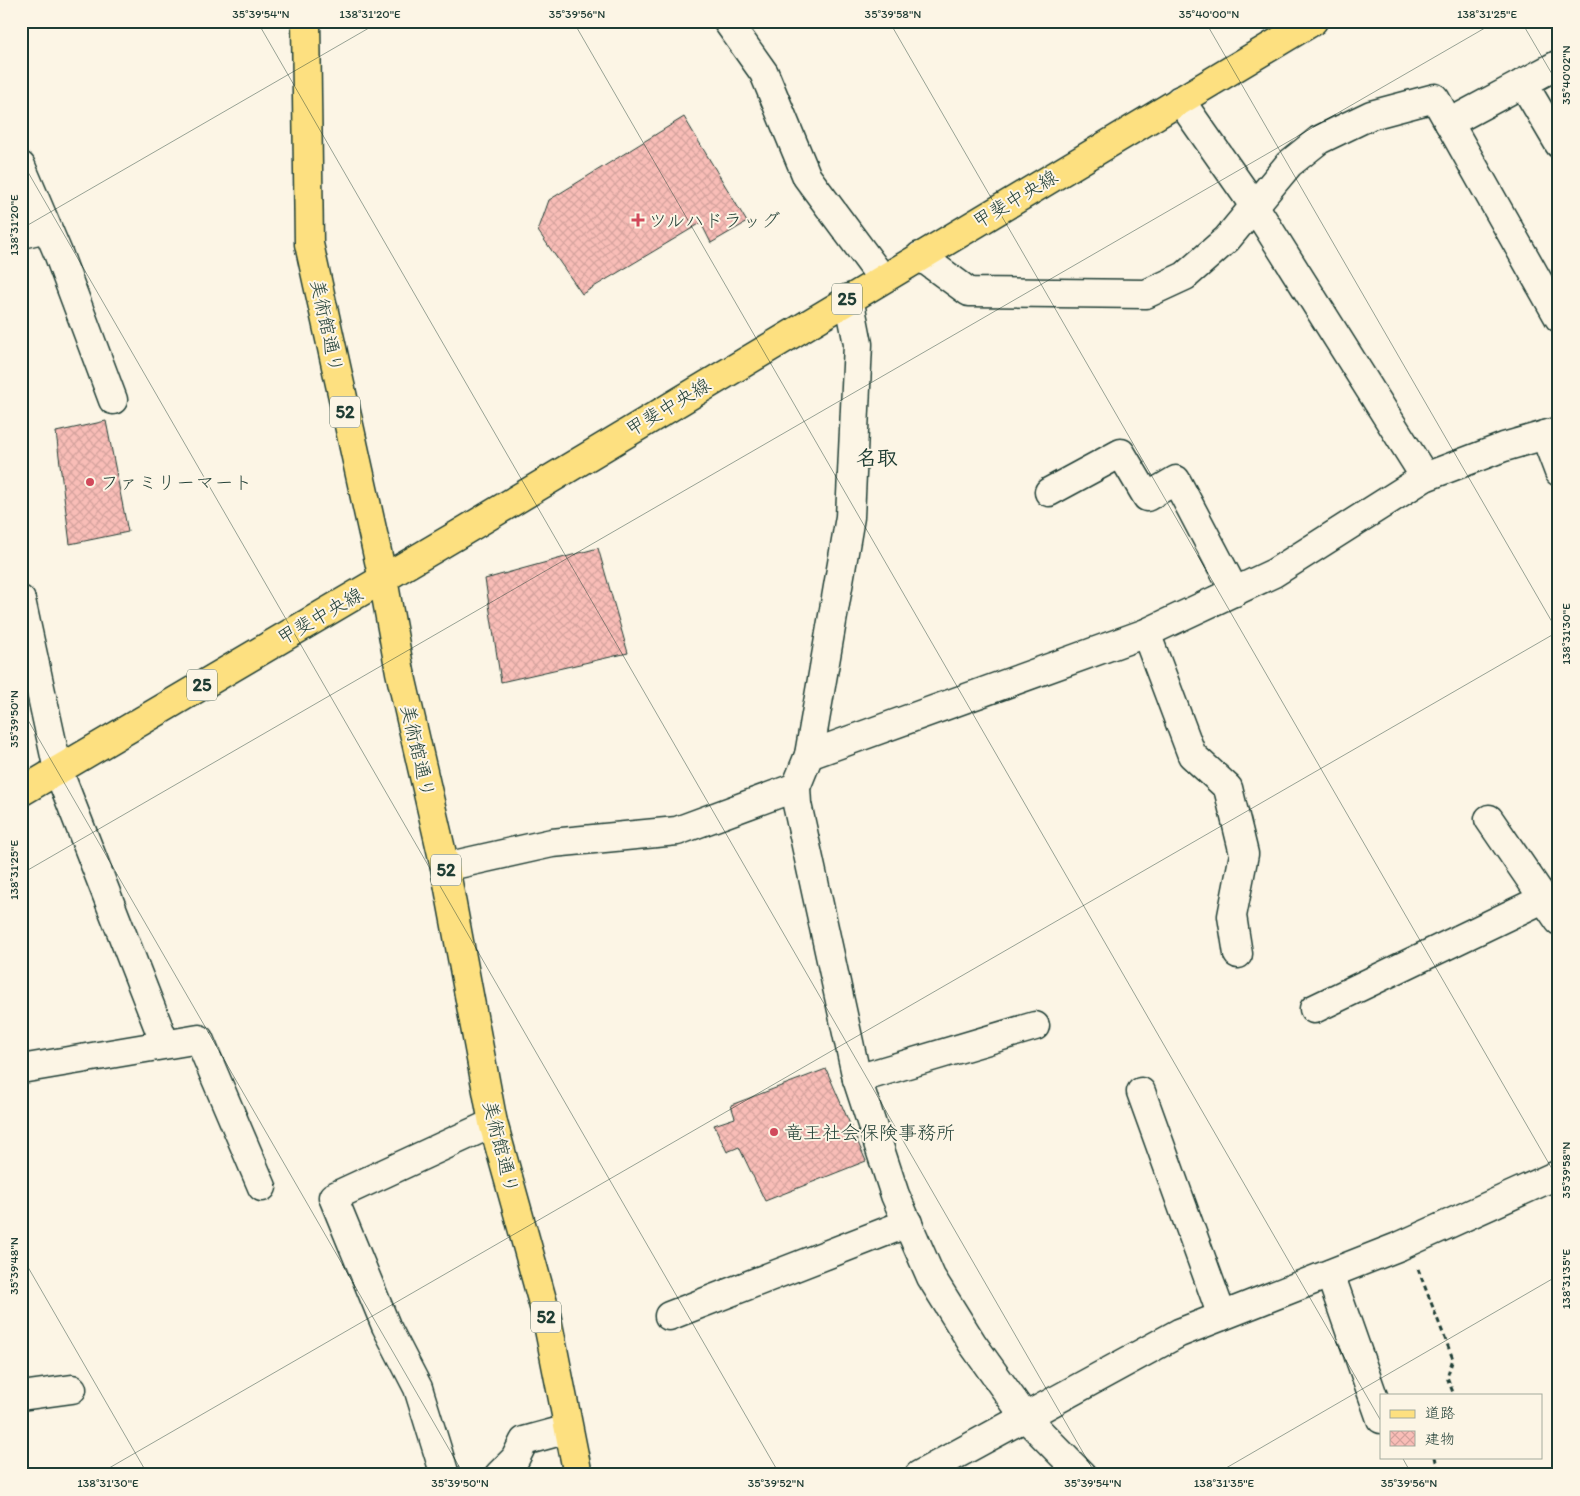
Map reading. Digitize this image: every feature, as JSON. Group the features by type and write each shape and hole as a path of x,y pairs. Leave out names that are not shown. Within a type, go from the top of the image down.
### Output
{"main road":[{"name":"美術館通り","path":"306,21 309,244 383,579 400,672 445,867 494,1123 546,1314 578,1475"},
{"name":"甲斐中央線","path":"21,792 383,579 848,298 1313,21"}],"street":[{"path":"728,21 764,73 807,177 882,278"},
{"path":"1448,123 1559,64"},
{"path":"1523,83 1559,144"},
{"path":"920,256 969,292 1146,294 1185,276 1227,239 1289,164 1319,140 1371,114 1435,98 1558,315"},
{"path":"1180,100 1255,207 1425,477"},
{"path":"21,166 47,228 113,400"},
{"path":"21,234 47,228"},
{"path":"848,298 858,344 850,517 810,754 796,787 799,813 857,1079 896,1195 931,1277 972,1343 1025,1417 1082,1475"},
{"path":"810,754 1146,633 1274,573 1425,477 1504,447 1552,433 1559,472"},
{"path":"1048,492 1121,453 1147,497 1176,480 1235,592"},
{"path":"21,600 58,770 165,1044"},
{"path":"1146,633 1192,756 1228,788 1244,854 1232,916 1238,954"},
{"path":"445,867 552,843 677,831 796,787"},
{"path":"1489,819 1559,921"},
{"path":"1314,1009 1544,899"},
{"path":"857,1079 1035,1026"},
{"path":"21,1069 199,1038 262,1187"},
{"path":"1141,1092 1222,1316"},
{"path":"445,1475 418,1388 386,1326 333,1197 494,1123"},
{"path":"919,1475 1179,1333 1407,1243 1559,1174"},
{"path":"668,1316 908,1223"},
{"path":"1330,1274 1380,1415"},
{"path":"21,1396 72,1389"},
{"path":"499,1475 514,1459 524,1441 568,1428"}],"path":[{"path":"1407,1243 1453,1360 1447,1377 1454,1394"},
{"path":"1435,1458 1439,1475"}],"building":[{"path":"684,117 747,222 711,243 701,223 582,294 538,231 549,200"},
{"name":"ファミリーマート","path":"106,421 128,532 70,544 56,432"},
{"path":"598,548 628,653 501,682 485,579"},
{"path":"826,1069 866,1161 765,1201 739,1147 727,1152 714,1125 735,1118 731,1105"}],"place":[{"name":"ツルハドラッグ","path":"638,220"},
{"name":"ファミリーマート","path":"90,482"},
{"name":"竜王社会保険事務所","path":"774,1132"}],"district":[{"name":"名取","path":"877,457"}]}
